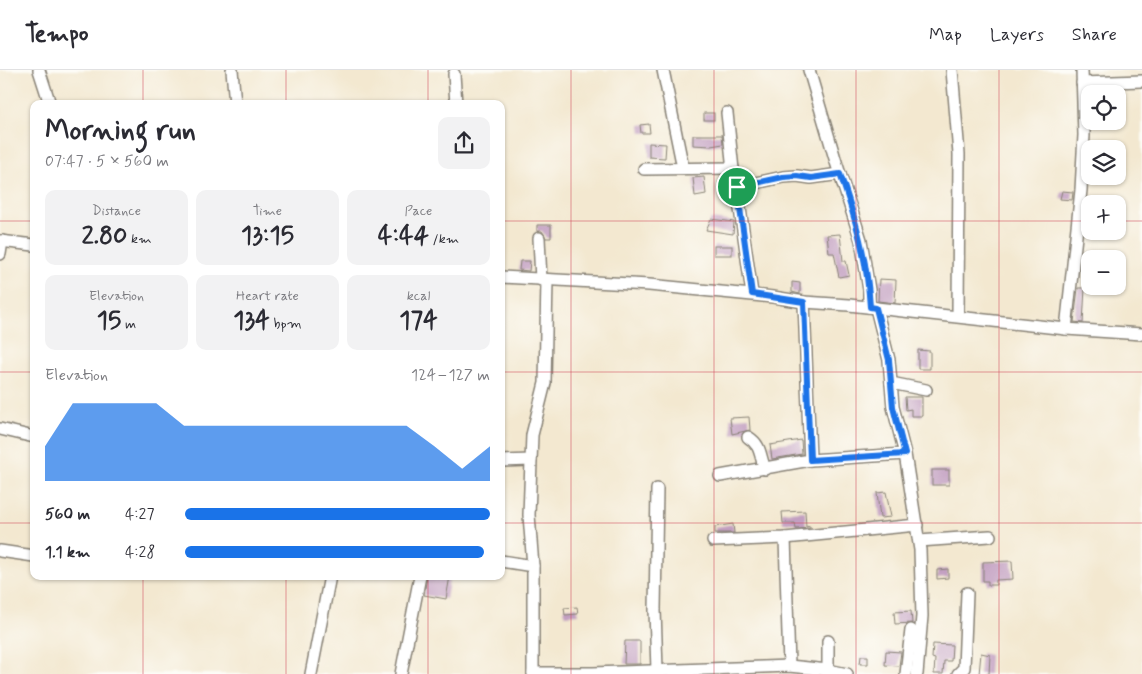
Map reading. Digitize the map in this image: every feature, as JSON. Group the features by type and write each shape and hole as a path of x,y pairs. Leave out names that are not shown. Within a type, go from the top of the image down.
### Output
{"street":[{"path":"39,70 49,100"},
{"path":"232,70 235,100"},
{"path":"663,70 683,168"},
{"path":"809,70 862,240 873,308 889,360 893,407 905,454 919,541 922,616 918,674"},
{"path":"952,70 959,154 958,316"},
{"path":"1066,329 1081,190 1084,135 1082,70"},
{"path":"454,74 456,100"},
{"path":"1082,83 1142,81"},
{"path":"727,113 733,168 752,294"},
{"path":"644,169 733,168"},
{"path":"737,187 783,177 811,178 840,174"},
{"path":"539,238 544,280 545,383 532,435 529,515 533,566 533,673 593,674 657,670 759,670 789,666 828,670 843,674"},
{"path":"0,254 1,241 30,245"},
{"path":"505,277 649,285 752,294 804,302 958,316 1066,329 1142,334"},
{"path":"804,302 810,460"},
{"path":"891,383 926,390"},
{"path":"0,429 30,436"},
{"path":"748,437 760,449 765,469"},
{"path":"720,476 810,460 905,454"},
{"path":"505,462 531,460"},
{"path":"657,489 655,610 657,670"},
{"path":"713,541 785,538 917,525"},
{"path":"919,541 990,536"},
{"path":"785,538 789,666"},
{"path":"0,551 30,555"},
{"path":"505,562 533,566"},
{"path":"312,674 329,580"},
{"path":"400,674 419,580"},
{"path":"958,674 964,668 967,593"},
{"path":"906,674 911,630"},
{"path":"828,641 828,670"}],"building":[{"path":"704,113 714,113 714,120 704,120"},
{"path":"649,124 650,133 641,133 640,125"},
{"path":"693,135 722,135 723,144 711,146 693,145"},
{"path":"649,143 666,144 665,158 649,157"},
{"path":"704,177 706,194 695,196 693,178"},
{"path":"1062,191 1073,192 1072,200 1060,199"},
{"path":"711,219 734,222 733,234 706,230"},
{"path":"537,225 551,225 551,238 546,238 542,231 537,231"},
{"path":"840,234 843,261 846,261 849,275 839,277 834,253 829,253 827,235"},
{"path":"714,246 732,246 732,255 714,255"},
{"path":"520,261 530,261 529,271 519,270"},
{"path":"879,279 896,280 895,303 878,301"},
{"path":"792,282 800,283 800,294 792,292"},
{"path":"1078,288 1081,288 1081,295 1085,295 1083,323 1074,322"},
{"path":"918,350 930,351 930,369 918,369"},
{"path":"905,397 922,397 922,416 911,416 911,409 906,410"},
{"path":"749,417 750,430 732,434 730,418"},
{"path":"801,440 802,454 772,459 770,445"},
{"path":"932,470 949,470 949,485 932,485"},
{"path":"886,492 891,517 880,518 877,493"},
{"path":"805,511 806,527 810,526 810,528 796,529 795,523 783,523 782,512"},
{"path":"733,524 734,533 715,533 715,527"},
{"path":"1012,561 1013,579 996,580 996,585 988,585 988,581 983,581 983,562"},
{"path":"948,569 948,578 937,579 937,570"},
{"path":"426,580 449,580 446,599 424,595"},
{"path":"577,607 578,614 565,615 564,608"},
{"path":"911,611 912,623 895,624 894,612"},
{"path":"625,641 640,641 640,664 624,664"},
{"path":"933,644 952,645 951,661 944,661 943,674 934,674"},
{"path":"886,651 901,652 899,666 885,665"},
{"path":"981,653 990,655 989,674 979,674"},
{"path":"861,656 868,656 868,664 860,664"}],"route":[{"path":"840,174 862,240 870,307 876,308 889,360 893,407 905,454 810,460 804,302 752,294 737,187 783,177 811,178 840,174"}]}
